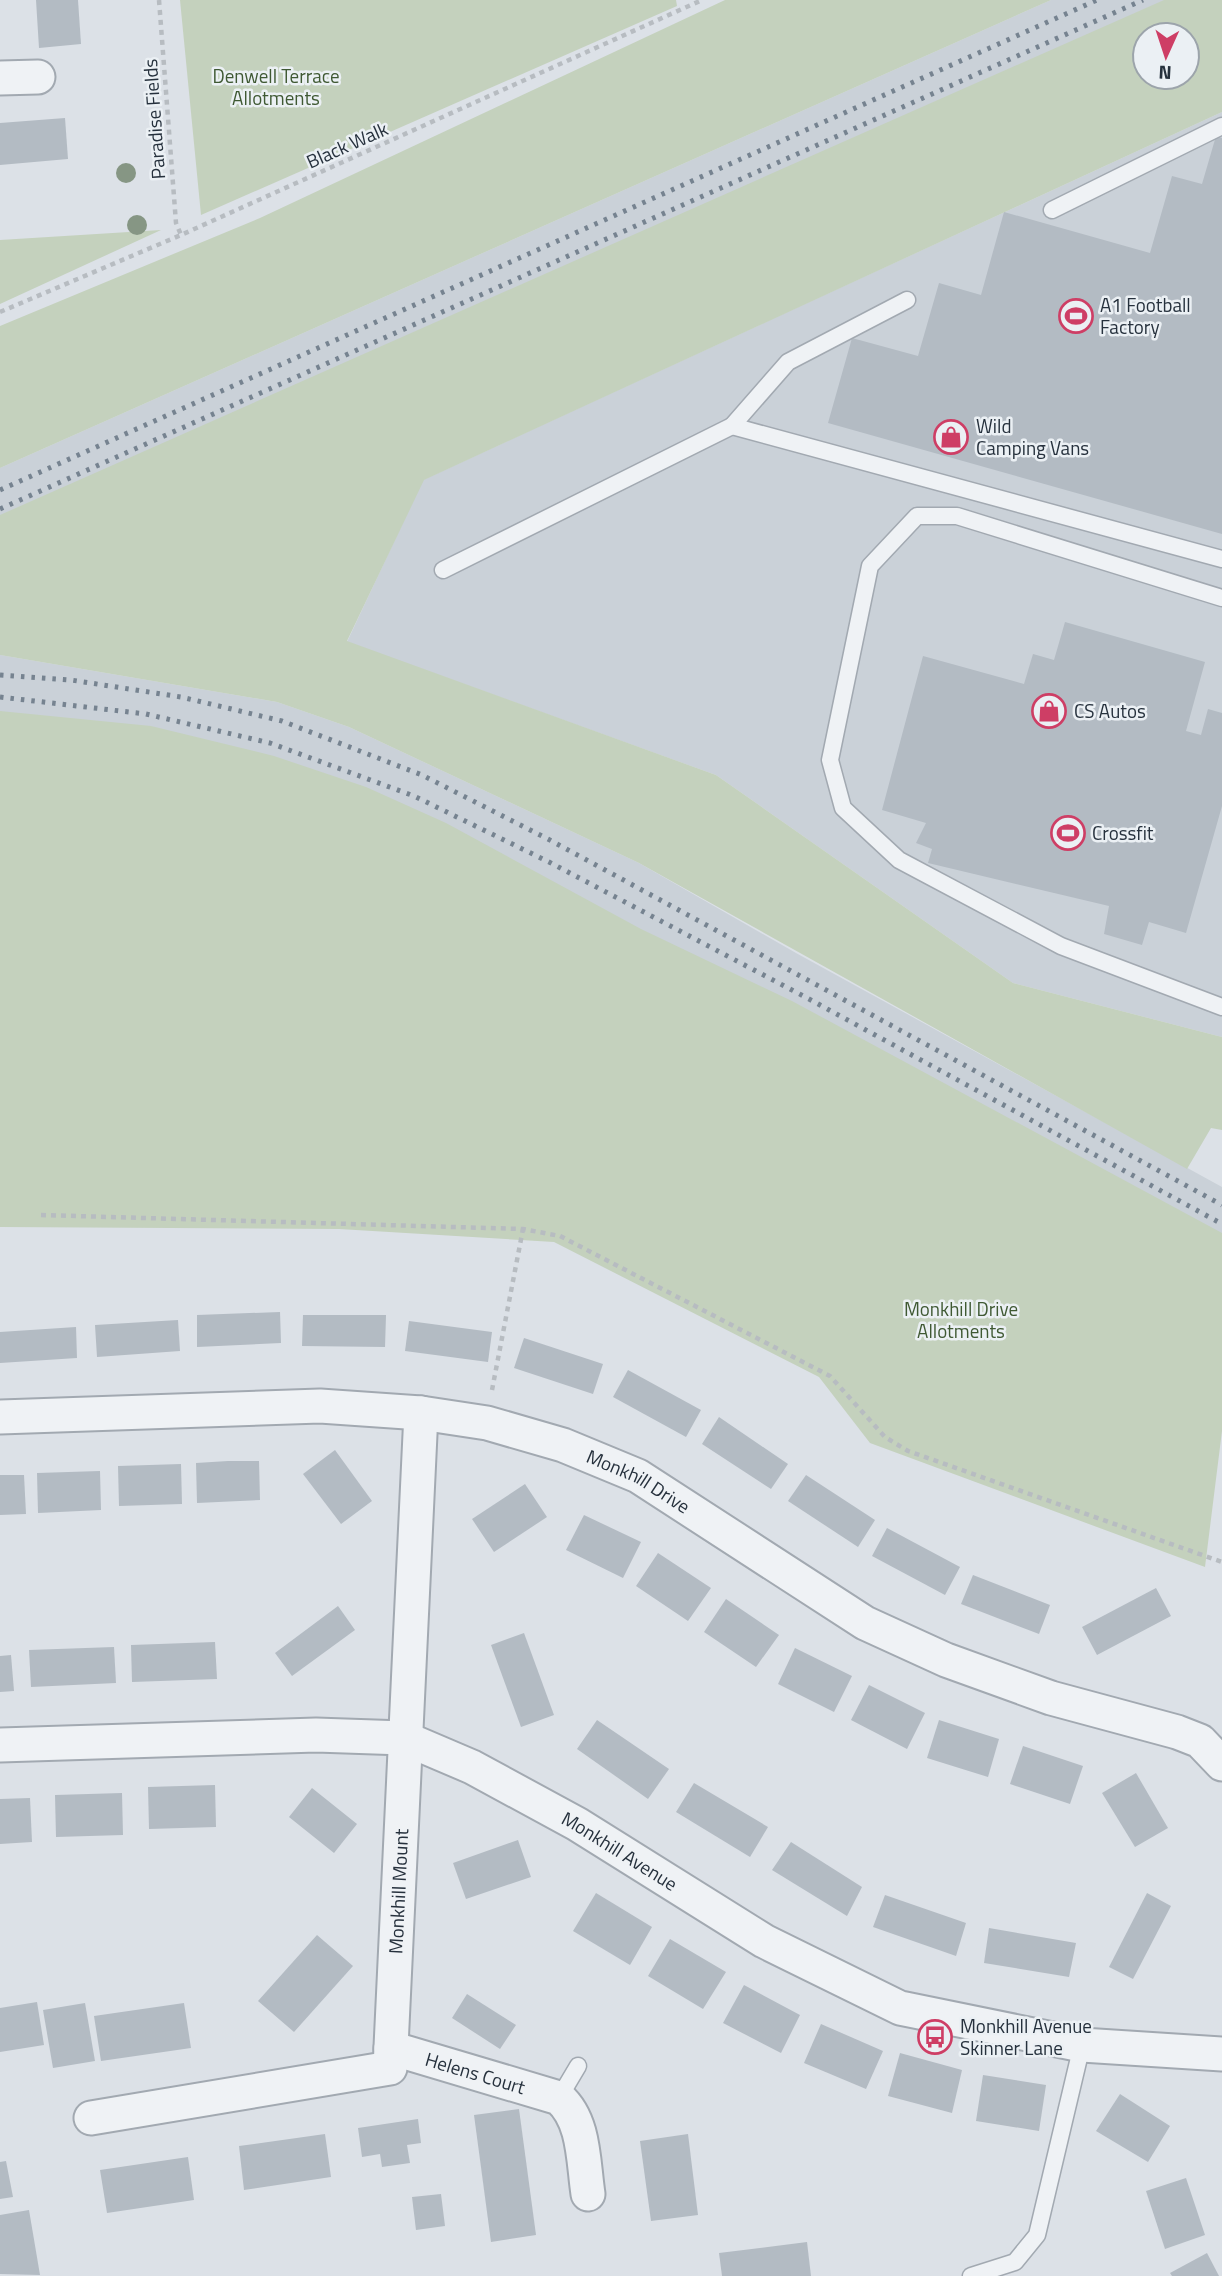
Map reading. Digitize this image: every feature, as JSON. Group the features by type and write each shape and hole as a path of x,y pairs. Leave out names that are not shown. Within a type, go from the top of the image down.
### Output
{"street":[{"path":"0,78 38,77"},
{"name":"Monkhill Drive","path":"0,1417 320,1406 421,1413 487,1423 564,1445 638,1476 865,1623 946,1660 1051,1698 1177,1732 1200,1741 1221,1762"},
{"name":"Monkhill Mount","path":"391,2048 421,1413"},
{"name":"Monkhill Avenue","path":"0,1745 302,1735 404,1738 472,1767 577,1824 764,1941 900,2008 1082,2045 1222,2054"},
{"path":"91,2118 390,2067 391,2048"},
{"name":"Helens Court","path":"391,2048 559,2098"},
{"path":"559,2098 571,2109 578,2128 588,2194"}],"lane":[{"path":"1052,210 1222,126"},
{"path":"443,570 732,426 788,362 907,299"},
{"path":"732,426 1222,559"},
{"path":"1222,598 957,516 917,516 870,566 830,760 843,808 899,860 1062,946 1222,1007"},
{"path":"971,2276 1015,2262 1037,2235 1082,2045"},
{"path":"559,2098 578,2066"}],"path":[{"name":"Paradise Fields","path":"159,0 176,223 181,235"},
{"name":"Black Walk","path":"0,312 181,235 702,0"},
{"path":"41,1215 523,1229 560,1236 830,1376 885,1437 908,1451 1222,1562"},
{"path":"487,1423 523,1229"}],"shaded area":[{"path":"1051,0 1174,0 0,516 0,468"},
{"path":"1222,112 1222,1037 1013,983 716,775 347,642 423,480"},
{"path":"0,655 277,702 349,727 639,863 796,953 1222,1187 1222,1234 0,866"}],"green space":[{"name":"Denwell Terrace Allotments","path":"180,0 676,0 677,6 201,215"},
{"path":"725,0 1051,0 0,468 0,326 260,218"},
{"path":"1164,0 1222,0 1222,112 424,480 347,641 716,775 1013,983 1222,1037 1222,1130 1211,1128 1187,1169 639,863 349,727 277,702 0,655 0,515"},
{"path":"161,230 0,304 0,240"},
{"name":"Monkhill Drive Allotments","path":"0,711 151,726 274,756 366,787 446,823 641,929 792,1001 1222,1233 1222,1431 1205,1567 870,1443 819,1377 554,1242 339,1229 0,1227"}],"building":[{"path":"36,0 78,0 81,44 39,48"},
{"path":"65,118 68,159 0,165 0,123"},
{"name":"A1 Football Factory","path":"1216,136 1222,138 1222,534 828,423 852,338 918,356 939,283 981,295 1004,212 1150,253 1172,176 1202,184"},
{"path":"1065,622 1205,662 1186,731 1201,735 1208,709 1222,713 1222,806 1186,933 1149,922 1142,945 1104,934 1109,906 928,863 932,849 916,843 926,823 882,810 923,656 1024,684 1033,654 1054,660"},
{"path":"280,1312 281,1343 197,1347 197,1315"},
{"path":"303,1315 386,1315 385,1347 302,1346"},
{"path":"178,1320 180,1351 97,1357 95,1325"},
{"path":"409,1321 492,1332 488,1362 405,1351"},
{"path":"76,1327 77,1358 0,1363 0,1332"},
{"path":"524,1338 603,1364 593,1394 514,1368"},
{"path":"628,1370 701,1410 686,1437 613,1397"},
{"path":"719,1417 788,1464 771,1489 702,1444"},
{"path":"335,1450 372,1501 341,1524 303,1474"},
{"path":"259,1461 260,1500 197,1503 196,1463"},
{"path":"181,1464 182,1504 119,1506 118,1466"},
{"path":"100,1471 101,1510 38,1513 37,1473"},
{"path":"0,1475 24,1475 26,1514 0,1515"},
{"path":"806,1475 875,1520 858,1547 788,1501"},
{"path":"525,1484 547,1517 494,1552 472,1519"},
{"path":"584,1515 641,1542 623,1578 566,1550"},
{"path":"887,1528 960,1567 945,1595 872,1556"},
{"path":"658,1553 711,1588 688,1621 636,1586"},
{"path":"973,1575 1050,1605 1039,1634 961,1604"},
{"path":"1156,1588 1171,1616 1097,1655 1082,1627"},
{"path":"726,1599 779,1635 756,1667 704,1632"},
{"path":"338,1606 355,1630 292,1676 275,1653"},
{"path":"524,1633 554,1715 521,1727 491,1645"},
{"path":"215,1642 217,1679 132,1682 131,1645"},
{"path":"114,1647 116,1683 31,1687 29,1650"},
{"path":"795,1648 852,1676 834,1712 778,1684"},
{"path":"11,1655 14,1691 0,1692 0,1656"},
{"path":"869,1685 925,1713 907,1749 851,1720"},
{"path":"597,1720 669,1769 648,1799 577,1749"},
{"path":"939,1720 999,1739 988,1777 927,1758"},
{"path":"1023,1746 1083,1766 1070,1804 1010,1784"},
{"path":"1136,1773 1168,1828 1135,1847 1102,1793"},
{"path":"694,1783 768,1827 750,1857 676,1812"},
{"path":"215,1785 216,1827 149,1829 148,1787"},
{"path":"312,1788 357,1824 334,1853 289,1817"},
{"path":"122,1793 123,1835 56,1837 55,1795"},
{"path":"30,1798 32,1842 0,1844 0,1799"},
{"path":"518,1840 531,1877 466,1899 453,1863"},
{"path":"791,1842 862,1887 847,1916 772,1870"},
{"path":"596,1893 652,1927 630,1965 573,1931"},
{"path":"1147,1893 1171,1906 1133,1979 1109,1967"},
{"path":"885,1895 966,1923 956,1956 873,1927"},
{"path":"989,1928 1076,1943 1069,1977 984,1963"},
{"path":"317,1935 353,1966 294,2032 258,2001"},
{"path":"670,1939 726,1972 703,2009 648,1976"},
{"path":"744,1985 800,2015 781,2053 723,2023"},
{"path":"467,1994 516,2025 500,2049 452,2018"},
{"path":"37,2002 44,2045 0,2052 0,2008"},
{"path":"85,2003 95,2061 53,2068 43,2010"},
{"path":"184,2003 191,2048 101,2061 94,2016"},
{"path":"821,2024 883,2051 866,2089 804,2063"},
{"path":"900,2053 962,2070 952,2113 888,2096"},
{"path":"983,2075 1046,2085 1039,2131 976,2121"},
{"path":"1120,2094 1170,2126 1148,2162 1096,2131"},
{"path":"519,2109 536,2235 491,2242 474,2115"},
{"path":"418,2119 421,2143 407,2145 410,2163 382,2167 380,2154 362,2157 358,2128"},
{"path":"325,2134 331,2177 244,2190 239,2146"},
{"path":"688,2134 698,2215 651,2221 640,2141"},
{"path":"188,2157 194,2200 107,2213 100,2170"},
{"path":"6,2161 13,2197 0,2199 0,2162"},
{"path":"1186,2178 1205,2235 1165,2249 1146,2191"},
{"path":"441,2194 445,2226 416,2230 412,2197"},
{"path":"29,2210 40,2275 0,2274 0,2215"},
{"path":"807,2242 811,2276 722,2276 719,2253"},
{"path":"1207,2253 1219,2276 1172,2276 1170,2273"}],"railway":[{"path":"0,490 1097,0"},
{"path":"0,509 1143,0"},
{"path":"0,675 71,680 181,697 282,721 422,775 548,839 1222,1205"},
{"path":"0,697 146,714 270,743 414,796 549,862 809,999 1222,1224"}],"place":[{"name":"A1 Football Factory","path":"1076,316"},
{"name":"Wild Camping Vans","path":"951,437"},
{"name":"CS Autos","path":"1049,711"},
{"name":"Crossfit","path":"1068,833"},
{"name":"Monkhill Avenue Skinner Lane","path":"935,2037"}]}
